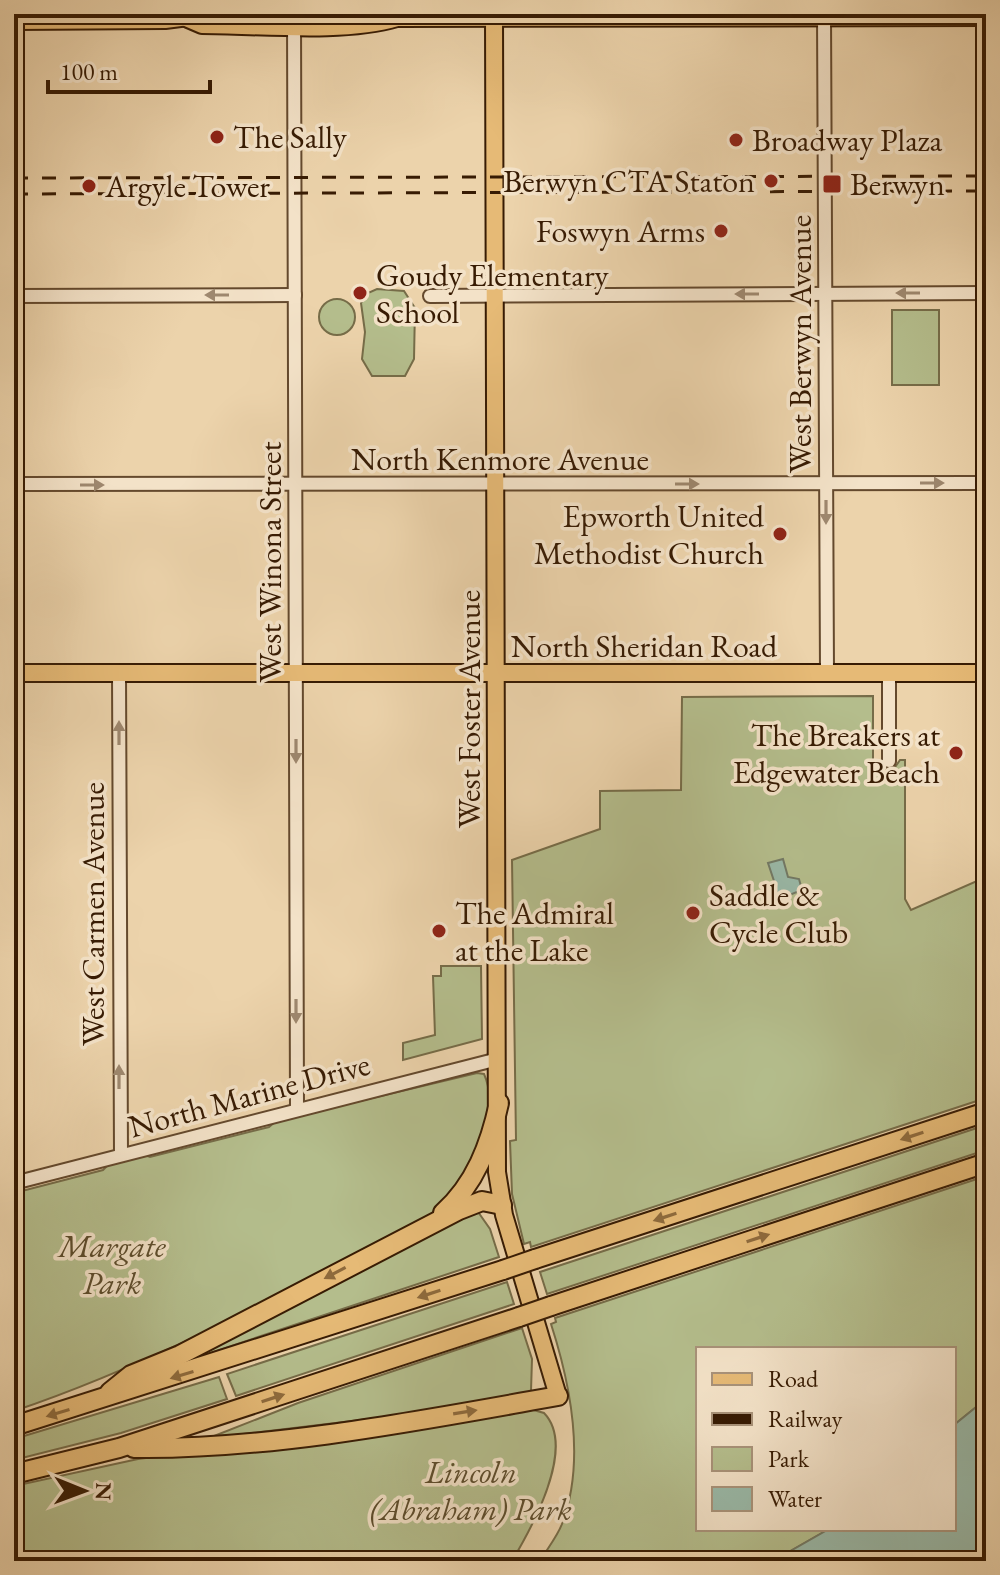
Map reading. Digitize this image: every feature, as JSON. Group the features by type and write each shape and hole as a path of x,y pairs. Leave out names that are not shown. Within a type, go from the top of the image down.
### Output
{"highway":[{"path":"429,1224 454,1203 476,1170 491,1139 499,1103"},
{"path":"14,1426 986,1112"},
{"path":"14,1474 119,1448 986,1163"},
{"path":"102,1399 131,1375 180,1355 429,1224 477,1202 502,1205"},
{"path":"119,1448 167,1449 340,1431 558,1396"}],"main road":[{"path":"380,14 398,18"},
{"path":"14,21 192,16 202,25 294,19 375,24 398,18 494,16 986,17"},
{"name":"West Foster Avenue","path":"494,16 497,1172 502,1205 558,1396"},
{"name":"North Sheridan Road","path":"14,673 986,673"}],"street":[{"name":"West Berwyn Avenue","path":"824,16 827,673"},
{"name":"West Winona Street","path":"294,19 297,1109"},
{"path":"430,296 986,293"},
{"path":"14,296 295,295"},
{"name":"North Kenmore Avenue","path":"14,484 986,483"},
{"name":"West Carmen Avenue","path":"119,673 121,1155"},
{"path":"889,673 889,761"},
{"name":"North Marine Drive","path":"14,1183 498,1059"}],"green space":[{"path":"377,289 404,291 415,308 414,359 405,376 372,376 362,359 365,332 361,303 368,293"},
{"path":"337,299 349,305 355,317 349,329 337,335 325,329 319,317 325,305"},
{"path":"892,310 939,310 939,385 892,385"},
{"name":"Saddle & Cycle Club","path":"873,696 873,770 893,770 900,760 905,760 905,899 911,910 986,877 986,1098 531,1247 530,1242 524,1244 512,1194 510,1141 516,1140 512,860 600,829 600,791 681,790 682,697"},
{"path":"441,966 481,966 482,1039 403,1060 403,1043 435,1035 433,976 441,976"},
{"name":"Margate Park","path":"477,1073 484,1074 489,1091 484,1132 465,1173 427,1219 173,1347 68,1392 14,1411 14,1193 103,1170 108,1165 145,1155 150,1157 269,1127 276,1121"},
{"path":"986,1125 986,1150 547,1294 540,1272"},
{"name":"Lincoln (Abraham) Park","path":"986,1176 986,1399 956,1423 956,1347 696,1347 696,1531 826,1531 773,1561 540,1561 562,1524 573,1475 573,1424 565,1373 551,1324 556,1322 555,1318"},
{"path":"476,1209 490,1229 499,1257 183,1362"},
{"path":"507,1282 514,1304 236,1396 227,1374"},
{"path":"522,1328 532,1359 531,1391 528,1394 402,1415 209,1438 298,1403"},
{"path":"219,1377 227,1399 121,1433 14,1460 14,1439"},
{"name":"Lincoln (Abraham) Park","path":"530,1409 544,1413 553,1428 556,1446 548,1488 512,1561 14,1561 14,1486 138,1459"}],"water":[{"path":"783,859 788,877 799,879 802,890 772,902 765,890 774,881 768,863"},
{"path":"986,1399 986,1561 773,1561 826,1531 956,1531 956,1423"}],"railway":[{"path":"14,178 986,176"},
{"path":"14,194 986,191"}],"place":[{"name":"The Sally","path":"217,137"},
{"name":"Broadway Plaza","path":"736,140"},
{"name":"Berwyn CTA Staton","path":"771,181"},
{"name":"Berwyn","path":"832,184"},
{"name":"Argyle Tower","path":"89,186"},
{"name":"Foswyn Arms","path":"721,231"},
{"name":"Goudy Elementary School","path":"360,293"},
{"name":"Epworth United Methodist Church","path":"780,534"},
{"name":"The Breakers at Edgewater Beach","path":"956,753"},
{"name":"Saddle & Cycle Club","path":"693,913"},
{"name":"The Admiral at the Lake","path":"439,931"}]}
